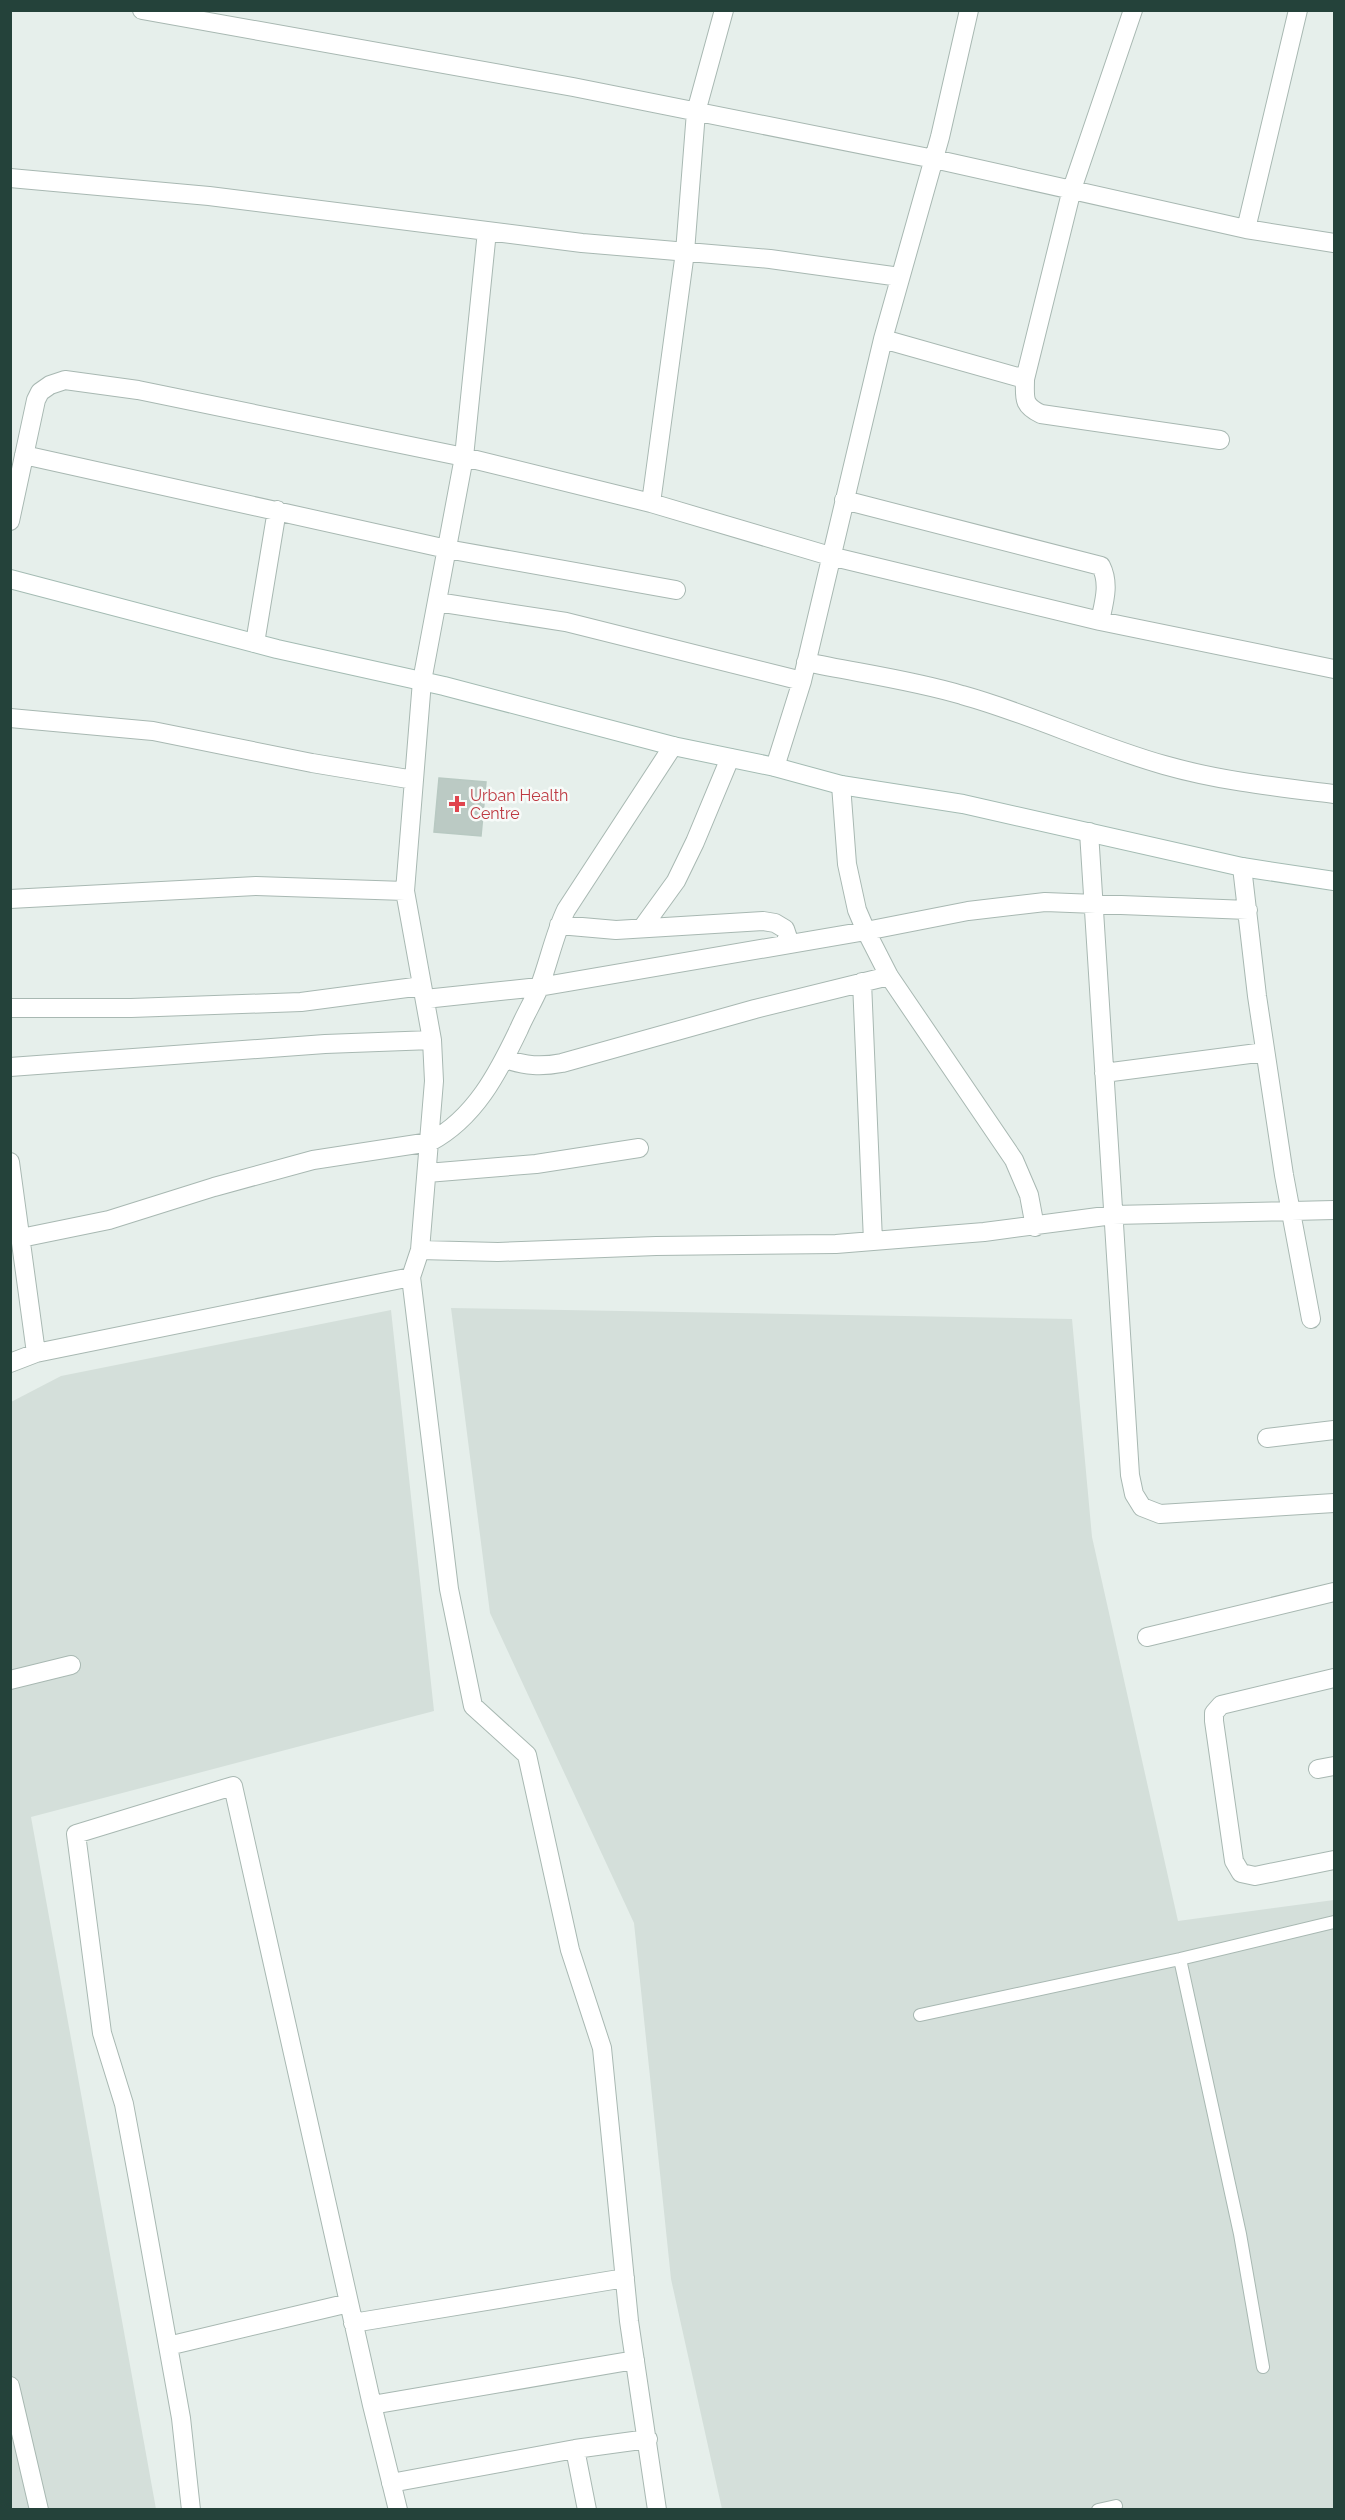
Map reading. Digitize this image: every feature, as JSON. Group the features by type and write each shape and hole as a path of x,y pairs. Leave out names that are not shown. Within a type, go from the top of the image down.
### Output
{"street":[{"path":"142,10 550,82 934,159 1246,229 1335,243"},
{"path":"651,504 685,252 696,112 724,10"},
{"path":"775,767 802,681 830,556 884,339 934,159 969,10"},
{"path":"1133,10 1072,189 1025,379 1025,401 1029,409 1041,414 1220,440"},
{"path":"1246,229 1298,10"},
{"path":"10,178 209,196 582,243 770,260 900,277"},
{"path":"486,231 464,457 422,681 405,891 432,1040 434,1081 420,1250 411,1277 449,1589 473,1706 527,1755 570,1950 602,2049 634,2360 648,2439 657,2510"},
{"path":"884,339 1025,379"},
{"path":"10,521 36,400 40,392 50,385 65,380 138,390 464,457 651,504 830,556 1100,621 1335,669"},
{"path":"24,455 447,549 676,590"},
{"path":"844,500 1101,566 1107,587 1100,621"},
{"path":"255,643 277,510"},
{"path":"10,579 255,643 422,681 673,746 775,767 841,785 963,804 1242,867 1335,881"},
{"path":"437,602 566,622 802,681"},
{"path":"806,662 960,694 1030,716 1112,748 1164,765 1241,783 1335,794"},
{"path":"10,718 153,731 312,763 414,780"},
{"path":"21,1238 109,1220 214,1187 313,1160 430,1142 460,1123 477,1102 505,1059 539,987 566,910 673,746"},
{"path":"642,928 676,881 730,758"},
{"path":"841,785 847,864 857,910 866,931 889,976 1014,1160 1029,1195 1035,1227"},
{"path":"1089,832 1130,1475 1134,1494 1142,1507 1160,1514 1335,1503"},
{"path":"1242,867 1265,1052 1311,1319"},
{"path":"10,899 256,886 405,891"},
{"path":"10,1008 131,1008 301,1002 539,987 866,931 968,911 1045,902 1093,906 1168,905 1248,909"},
{"path":"559,925 616,930 769,922 785,929 790,944"},
{"path":"505,1059 533,1066 562,1063 755,1009 889,976"},
{"path":"862,982 873,1241"},
{"path":"10,1067 325,1044 432,1040"},
{"path":"1104,1073 1265,1052"},
{"path":"427,1173 536,1164 639,1148"},
{"path":"11,1164 36,1353"},
{"path":"420,1250 498,1252 656,1246 836,1244 1035,1227 1113,1215 1335,1210"},
{"path":"10,1363 36,1353 411,1277"},
{"path":"1267,1437 1335,1430"},
{"path":"1148,1637 1335,1592"},
{"path":"10,1680 71,1665"},
{"path":"1335,1678 1221,1705 1214,1713 1234,1861 1241,1873 1256,1876 1335,1860"},
{"path":"191,2510 181,2418 124,2104 102,2033 76,1834 233,1786 353,2323 398,2510"},
{"path":"353,2323 625,2278"},
{"path":"168,2346 349,2303"},
{"path":"372,2405 634,2360"},
{"path":"10,2386 39,2510"},
{"path":"391,2483 575,2449 648,2439"},
{"path":"575,2449 587,2510"}],"lane":[{"path":"920,2015 1180,1959 1335,1922"},
{"path":"1180,1959 1240,2234 1263,2367"},
{"path":"1098,2510 1116,2506"}],"shaded area":[{"path":"451,1308 1072,1319 1092,1537 1178,1921 1334,1900 1334,2509 722,2509 671,2279 634,1923 490,1613"},
{"path":"391,1310 434,1711 31,1817 156,2509 11,2510 11,1402 61,1376"}],"building":[{"path":"439,778 486,782 481,836 434,832"}],"place":[{"name":"Urban Health Centre","path":"457,804"}]}
